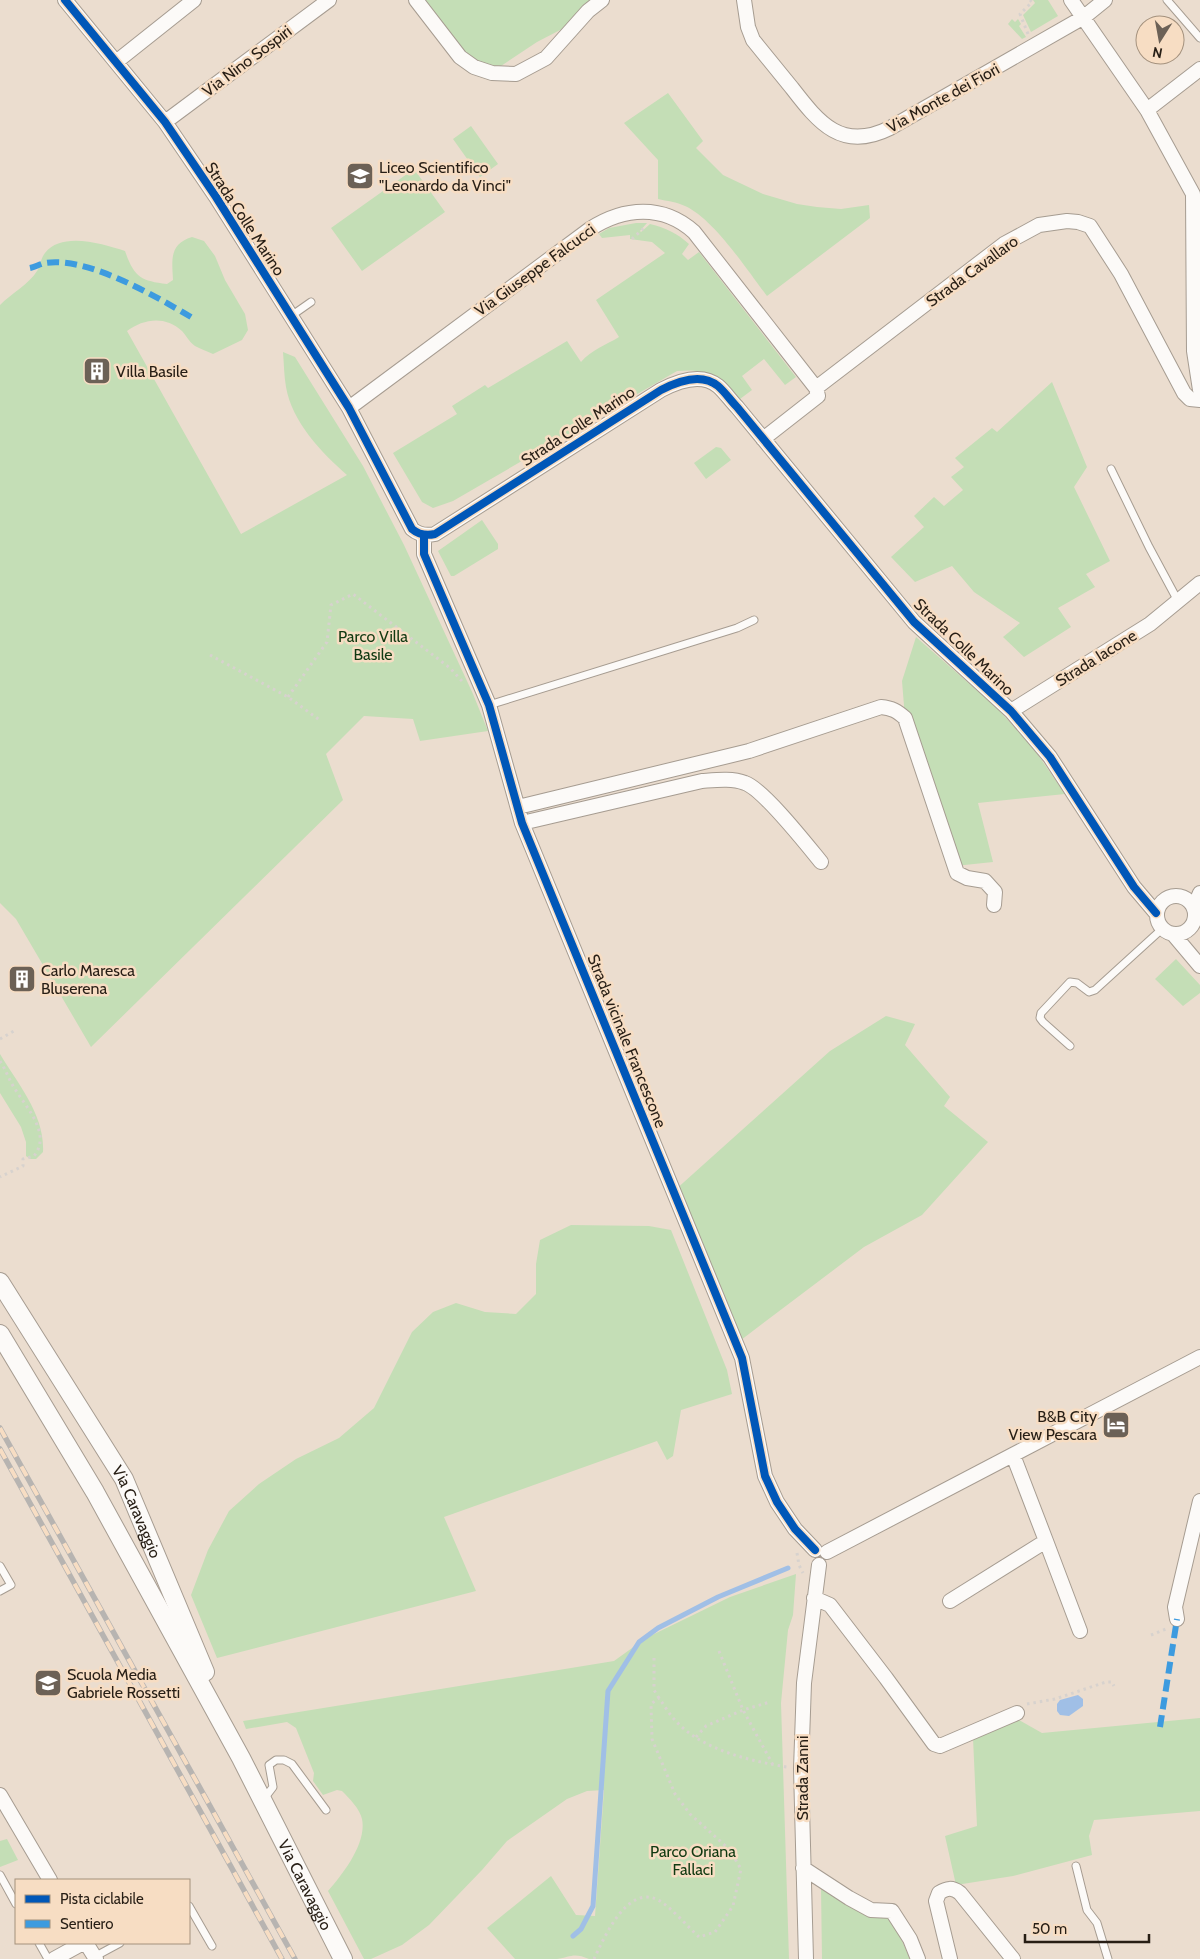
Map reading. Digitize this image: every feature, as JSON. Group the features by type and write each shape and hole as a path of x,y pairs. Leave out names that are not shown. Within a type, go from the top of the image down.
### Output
{"street":[{"name":"Strada Colle Marino","path":"65,0 165,122 216,197 349,408 412,529 424,535 435,534 661,390 682,380 690,378 704,380 718,386 914,622 1011,711 1050,756 1134,886 1156,913"},
{"path":"116,62 194,0"},
{"name":"Via Nino Sospiri","path":"165,122 329,0"},
{"path":"416,0 460,57 474,67 492,73 516,74 546,58 588,11 602,0"},
{"name":"Via Monte dei Fiori","path":"744,0 748,27 753,40 814,116 824,126 845,134 867,136 878,134 890,128 1084,17"},
{"path":"1071,0 1147,110 1193,194 1194,351 1200,390"},
{"path":"1084,17 1105,0"},
{"path":"1147,110 1200,69"},
{"name":"Via Giuseppe Falcucci","path":"349,408 590,229 617,215 636,211 665,214 680,221 694,232 816,388"},
{"name":"Strada Cavallaro","path":"816,388 1004,244 1039,225 1067,221 1090,226 1121,274 1184,393 1190,399 1200,400"},
{"path":"763,439 818,396 816,388"},
{"name":"Strada vicinale Francescone","path":"424,535 424,554 489,705 522,822 742,1358 764,1475 770,1490 795,1529 821,1551"},
{"name":"Strada Iacone","path":"1011,711 1150,624 1200,583"},
{"path":"518,807 749,751 882,707 890,708 897,710 905,718 957,873 966,878 985,880 995,892 994,905"},
{"path":"522,822 702,781 732,781 746,783 765,798 821,862"},
{"path":"1168,931 1182,933 1190,929 1195,920 1194,907 1200,893"},
{"path":"1194,907 1183,897 1173,896 1164,900 1156,913 1157,920 1198,963"},
{"path":"1190,929 1198,963"},
{"name":"Via Caravaggio","path":"0,1282 124,1479 241,1758"},
{"name":"Via Caravaggio","path":"0,1334 95,1492 241,1758 339,1958"},
{"path":"821,1551 1013,1455 1200,1357"},
{"path":"1013,1455 1080,1631"},
{"path":"1172,1621 1200,1502"},
{"path":"950,1601 1046,1541"},
{"name":"Strada Zanni","path":"806,1959 801,1769 804,1683 819,1565 812,1560 812,1554 821,1551"},
{"path":"814,1598 830,1606 934,1744 940,1746 1020,1709"},
{"path":"0,1795 49,1879"},
{"path":"803,1868 871,1910 892,1910 910,1939 918,1959"},
{"path":"950,1959 936,1901 939,1893 946,1888 960,1893 1013,1959"},
{"path":"54,1959 83,1944"},
{"path":"86,1944 95,1958"}],"lane":[{"path":"1167,0 1200,38"},
{"path":"291,316 312,302"},
{"path":"1111,469 1178,602"},
{"path":"489,705 737,628 754,620"},
{"path":"1070,1046 1043,1022 1040,1018 1041,1013 1070,982 1077,983 1089,992 1096,990 1168,931"},
{"path":"0,1566 11,1585 0,1591"},
{"path":"262,1800 273,1788 269,1765 276,1760 284,1760 292,1764 326,1810"},
{"path":"1076,1866 1087,1910 1098,1924 1108,1959"},
{"path":"0,1875 15,1902"},
{"path":"190,1908 212,1946"},
{"path":"40,1944 48,1959"},
{"path":"95,1958 118,1944"}],"path":[{"path":"1030,0 1032,2 1020,14 1033,46"},
{"path":"288,697 327,642 331,605 353,594 450,668 472,692 482,688"},
{"path":"210,655 288,697 321,721"},
{"path":"0,1039 14,1031"},
{"path":"0,1060 9,1080 35,1119 39,1132 39,1146 34,1156 23,1159 23,1166 0,1177"},
{"path":"1151,1635 1166,1630 1172,1621"},
{"path":"719,1651 743,1710 773,1765"},
{"path":"654,1658 654,1690 676,1721 696,1737 731,1754 773,1765 794,1768"},
{"path":"1020,1709 1106,1682 1112,1682 1114,1686"},
{"path":"594,1959 607,1931 626,1907 634,1901 642,1898 660,1901 699,1937 715,1932 733,1906 741,1869 729,1849 690,1814 674,1794 652,1739 651,1704 659,1698"},
{"path":"696,1737 706,1726 743,1710 770,1702"}],"green space":[{"path":"421,0 592,0 562,29 537,42 498,68 469,61"},
{"path":"1033,0 1048,0 1058,16 1031,32 1023,15 1035,3"},
{"path":"1012,19 1015,22 1018,19 1021,24 1019,26 1026,37 1022,39 1008,24"},
{"path":"668,93 703,141 696,148 723,175 763,194 797,204 841,209 869,205 870,218 767,296 729,246 707,222 685,206 658,199 658,160 624,123"},
{"path":"471,126 498,164 480,177 453,139"},
{"path":"414,169 445,212 362,271 331,228"},
{"path":"647,223 641,232 650,224 676,234 689,244 682,254 688,260 699,252 796,377 785,385 764,359 742,376 752,390 740,399 712,376 697,371 677,371 453,501 433,508 422,502 393,453 457,414 452,406 485,385 488,388 567,341 581,362 594,351 619,337 596,300 665,253 652,242 630,239 630,235 602,238 599,234 609,228"},
{"name":"Parco Villa Basile","path":"192,237 204,241 215,256 225,280 245,314 248,330 242,340 213,354 195,346 175,326 161,321 154,320 140,324 127,331 241,534 347,475 318,447 301,424 289,400 284,374 283,352 295,357 363,466 404,545 473,694 488,731 420,741 413,719 364,716 326,754 343,800 91,1047 16,919 0,903 0,305 34,275 45,253 52,246 62,242 83,241 125,251 135,272 140,276 151,281 167,284 173,280 173,254 176,248 179,244"},
{"path":"1052,382 1087,467 1074,487 1110,561 1086,574 1095,587 1058,608 1071,627 1024,657 1003,637 1020,623 974,592 952,566 915,582 891,557 924,527 914,516 934,497 944,506 963,490 951,477 964,467 955,458 992,428 997,432"},
{"path":"716,447 721,448 731,460 706,479 694,463"},
{"path":"482,520 498,544 498,549 451,576 438,551"},
{"path":"916,637 997,708 1034,749 1065,794 978,803 993,862 955,866 905,718 902,681"},
{"path":"1176,959 1200,985 1200,993 1183,1006 1155,979"},
{"path":"886,1016 915,1024 905,1045 950,1097 944,1106 988,1142 922,1215 864,1247 741,1340 674,1191 830,1051"},
{"path":"0,1054 29,1100 40,1125 43,1152 36,1159 30,1159 26,1156 26,1142 21,1127 0,1093"},
{"path":"571,1225 649,1226 671,1230 727,1370 732,1394 681,1410 673,1456 667,1460 657,1441 444,1517 476,1591 217,1658 191,1595 208,1550 229,1511 259,1484 296,1459 339,1438 374,1408 412,1332 433,1312 456,1303 485,1312 516,1314 536,1294 536,1264 540,1240"},
{"name":"Parco Oriana Fallaci","path":"796,1574 793,1615 788,1630 781,1703 789,1959 589,1959 576,1955 557,1959 515,1959 487,1928 551,1876 576,1915 595,1916 604,1790 587,1791 567,1799 507,1841 429,1925 402,1945 371,1959 364,1959 328,1891 347,1867 361,1838 363,1828 359,1811 342,1791 337,1790 323,1795 313,1781 314,1773 296,1728 287,1722 246,1729 243,1721 614,1661 646,1638 730,1597"},
{"path":"1200,1718 1200,1811 1094,1820 1089,1836 1092,1855 1013,1876 956,1885 945,1836 977,1826 973,1738 1019,1720 1042,1733"},
{"path":"7,1839 18,1860 0,1867 0,1841"},
{"path":"821,1888 856,1908 893,1920 910,1959 822,1959"}],"water":[{"path":"1078,1695 1083,1699 1083,1706 1069,1716 1060,1715 1057,1711 1057,1704 1060,1700"}],"waterway":[{"path":"573,1936 581,1929 593,1906 608,1691 639,1642 658,1628 718,1597 788,1568"}],"railway":[{"path":"0,1428 295,1959"},
{"path":"0,1449 282,1959"}],"marked path":[{"path":"30,268 45,263 62,262 100,271 140,289 191,317"},
{"path":"1160,1727 1177,1619"}],"cycle path":[{"path":"65,0 165,122 216,197 349,408 412,529 417,533 435,534 661,390 689,379 704,379 711,382 721,388 914,622 1011,711 1050,757 1134,887 1156,913"},
{"path":"424,535 424,554 489,705 522,823 742,1358 765,1476 777,1502 795,1529 815,1550"}],"place":[{"name":"Liceo Scientifico \"Leonardo da Vinci\"","path":"360,176"},
{"name":"Villa Basile","path":"97,371"},
{"name":"Carlo Maresca Bluserena","path":"22,979"},
{"name":"B&B City View Pescara","path":"1116,1425"},
{"name":"Scuola Media Gabriele Rossetti","path":"48,1683"}]}
